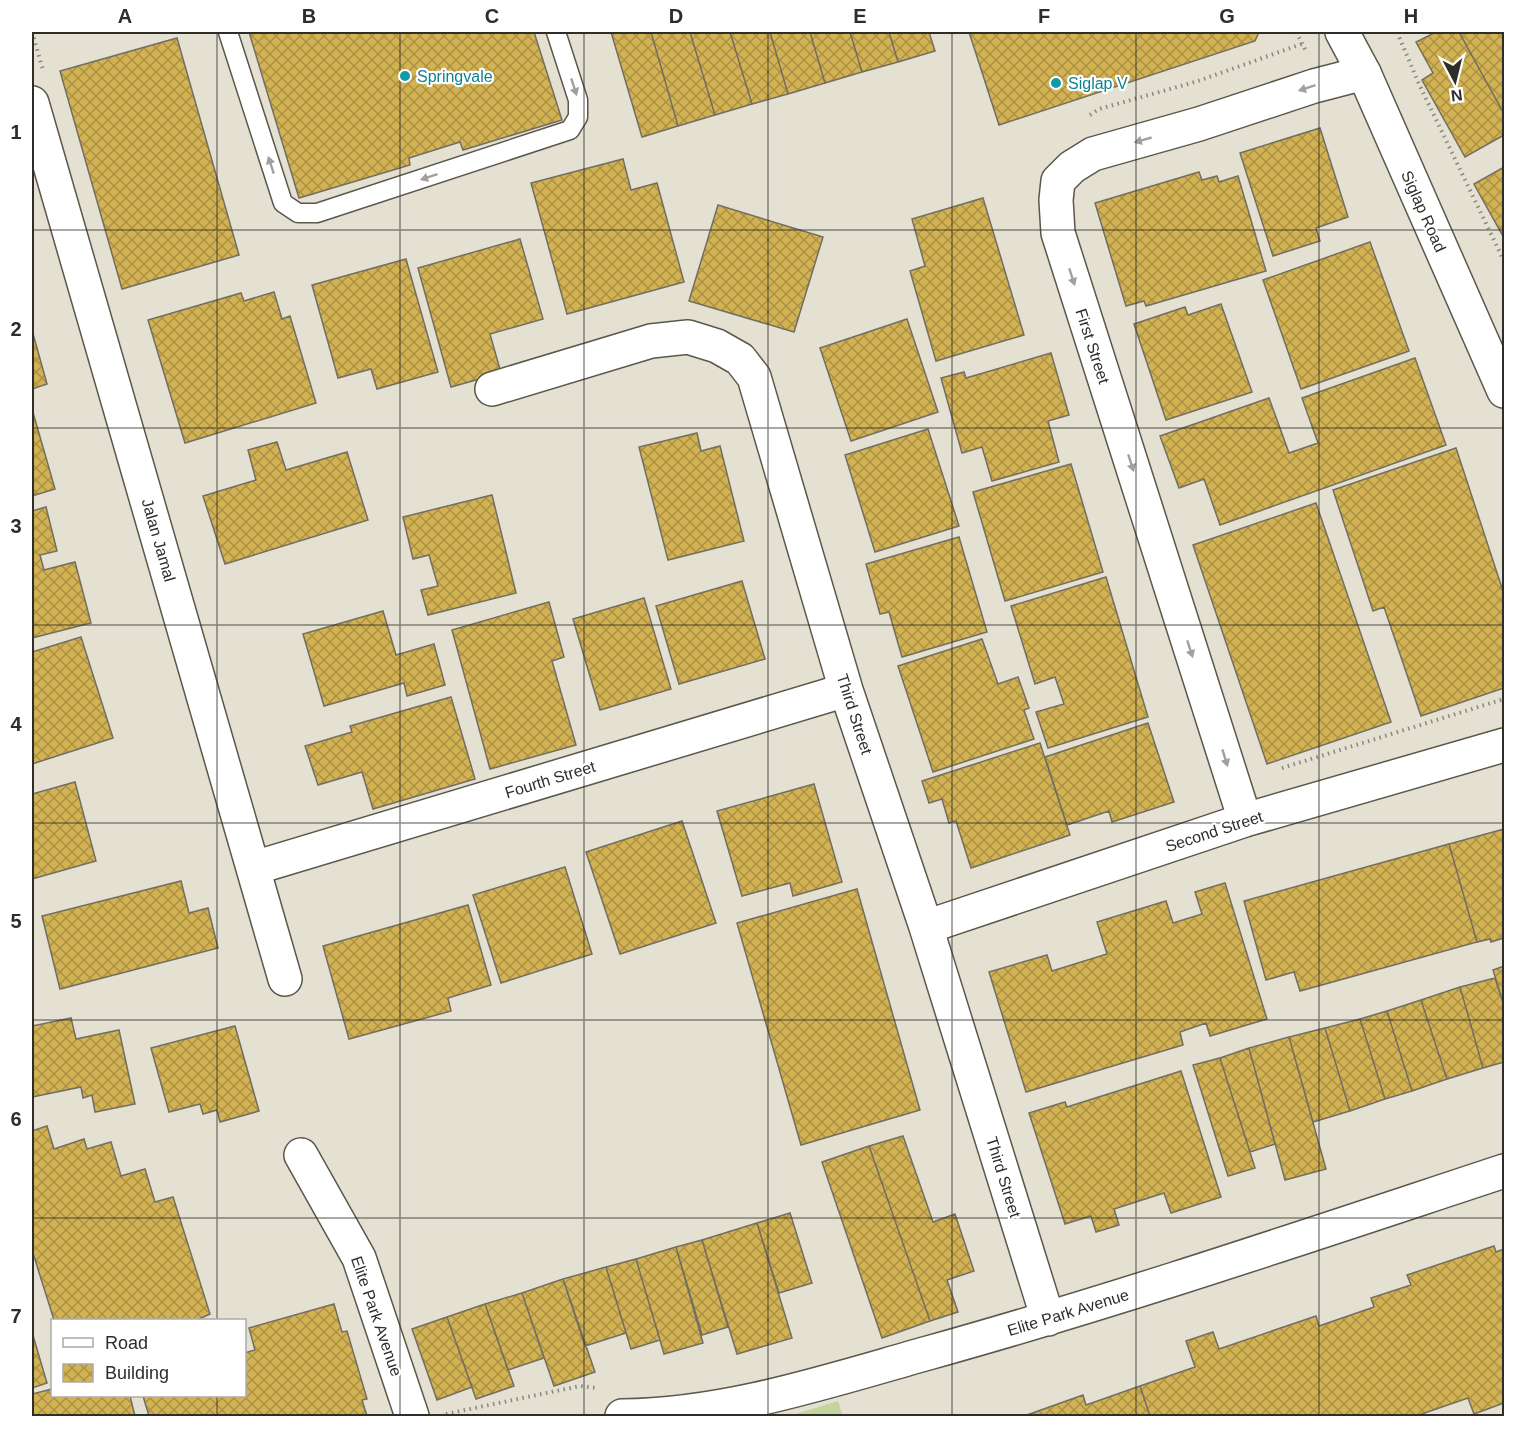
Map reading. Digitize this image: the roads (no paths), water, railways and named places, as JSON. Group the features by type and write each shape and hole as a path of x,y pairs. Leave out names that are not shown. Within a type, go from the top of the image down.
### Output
{"street":[{"name":"Siglap Road","path":"1342,32 1364,73 1502,373"},
{"name":"First Street","path":"1245,820 1058,233 1056,200 1058,180 1072,166 1093,154 1199,124 1314,86 1364,73"},
{"name":"Jalan Jamal","path":"32,103 285,979"},
{"name":"Third Street","path":"492,389 660,340 688,337 717,346 740,359 754,377 846,690 926,927 1048,1319"},
{"name":"Fourth Street","path":"254,868 846,690"},
{"name":"Second Street","path":"926,927 1245,820 1504,745"},
{"name":"Elite Park Avenue","path":"301,1155 358,1258 412,1416"},
{"name":"Elite Park Avenue","path":"622,1416 646,1416 760,1400 1048,1319 1504,1171"}],"lane":[{"path":"228,32 283,203 298,213 317,213 570,130 578,117 578,100 556,32"}],"place":[{"name":"Springvale","path":"405,76"},
{"name":"Siglap V","path":"1056,83"}]}
